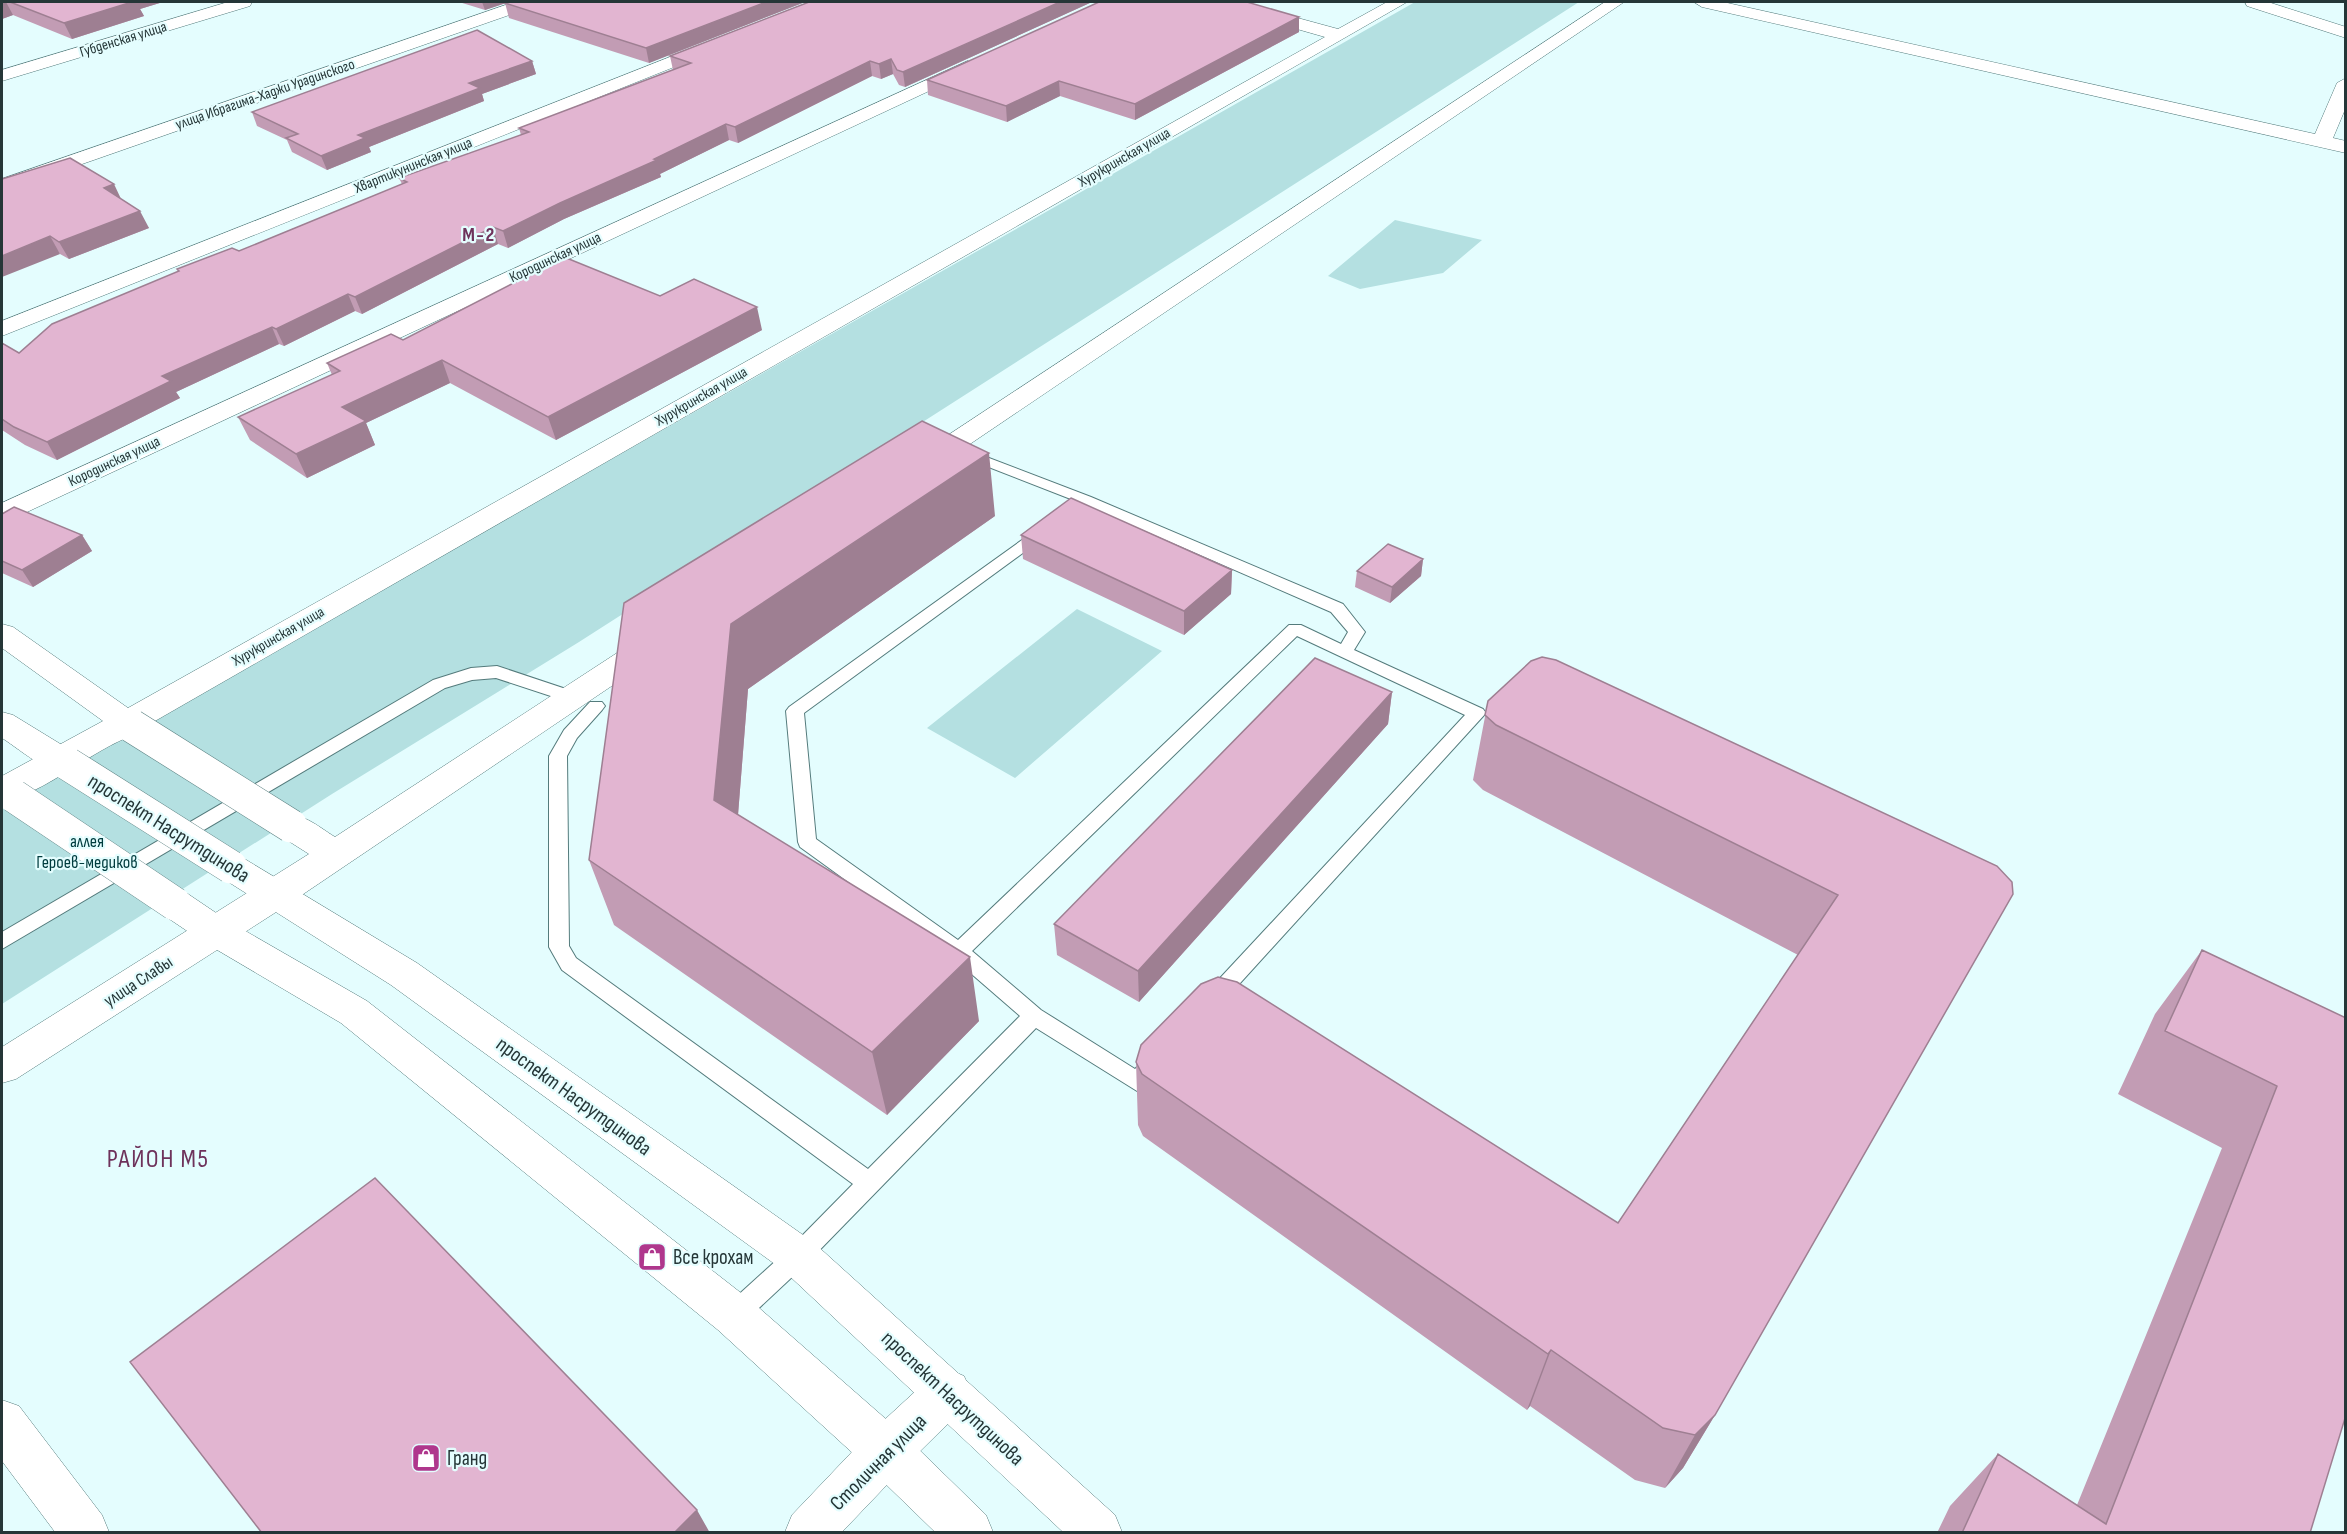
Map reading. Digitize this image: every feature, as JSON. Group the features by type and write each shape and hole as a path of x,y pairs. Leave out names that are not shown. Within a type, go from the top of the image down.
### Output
{"street":[{"name":"Губденская улица","path":"2,76 244,2"},
{"name":"улица Ибрагима-Хаджи Урадинского","path":"2,186 529,2"},
{"path":"1222,2 1338,35"},
{"name":"Хурукринская улица","path":"5,791 65,762 1399,2"},
{"path":"900,479 1616,2"},
{"path":"1702,2 2346,147"},
{"path":"2253,2 2346,33"},
{"name":"Хвартикунинская улица","path":"2,329 735,37"},
{"name":"Кородинская улица","path":"2,513 989,57"},
{"path":"2321,142 2346,83"},
{"name":"улица Славы","path":"2,1067 274,895 671,631"},
{"path":"2,634 129,724 336,854"},
{"name":"проспект Насрутдинова","path":"2,723 274,895 404,974 798,1256 948,1392 1098,1533"},
{"path":"5,791 215,931 354,1012 734,1315 886,1451 969,1533"},
{"name":"Столичная улица","path":"809,1533 886,1451 948,1392"},
{"path":"2,1423 85,1533"}],"lane":[{"path":"950,446 1086,500 1337,608 1357,633 1344,652"},
{"path":"1086,500 795,711 807,842 959,951 1034,1016 1137,1082 1166,1050"},
{"path":"959,951 1295,629 1477,713 1203,1010"},
{"path":"2,941 439,684 471,674 497,672 572,697"},
{"path":"596,706 570,734 558,756 559,946 569,964 869,1183"},
{"path":"734,1315 798,1256 1034,1016"}],"green space":[{"name":"аллея Героев-медиков","path":"1415,2 1579,2 579,642 332,794 2,1004 2,806"},
{"path":"1395,220 1482,240 1443,273 1360,289 1328,276"},
{"path":"1077,609 1162,651 1015,778 927,728"}],"building":[{"path":"10,2 132,2 64,23"},
{"path":"766,2 646,48 505,3"},
{"path":"809,2 1060,2 903,72 897,70 891,59 879,64 870,61 735,127 726,124 654,159 657,160 503,231 493,227 355,297 348,294 276,329 272,327 162,376 171,381 47,442 2,419 2,343 19,353 52,324 179,271 177,269 232,248 239,251 407,182 399,178 529,132 519,128 691,63 670,56"},
{"path":"1099,2 1247,2 1299,17 1135,104 1059,81 1006,106 927,80"},
{"path":"477,30 532,61 469,83 480,88 358,135 365,138 321,156 286,138 298,134 252,112"},
{"path":"70,158 114,184 104,188 140,211 59,242 50,236 2,256 2,179"},
{"path":"564,257 660,296 694,279 757,307 548,417 442,360 342,407 366,421 296,454 238,417 340,371 327,363 391,334 403,340"},
{"path":"922,421 989,453 731,624 714,800 970,957 872,1052 589,860 624,603"},
{"path":"1071,498 1232,570 1184,611 1021,535"},
{"path":"14,507 82,535 22,570 2,561 2,514"},
{"path":"1388,544 1423,559 1392,587 1357,571"},
{"path":"1542,657 1556,660 1997,866 2012,882 2013,894 1715,1415 1695,1435 1663,1428 1551,1350 1548,1354 1142,1074 1136,1062 1141,1045 1201,984 1218,977 1237,982 1618,1223 1838,895 1496,725 1485,715 1488,701 1531,661"},
{"path":"1315,658 1392,692 1138,971 1054,924"},
{"path":"2202,950 2346,1018 2346,1415 2310,1533 1962,1533 1998,1454 2106,1524 2277,1086 2165,1031"},
{"path":"375,1178 697,1510 674,1533 262,1533 130,1362"}],"place":[{"name":"Все крохам","path":"652,1257"},
{"name":"Гранд","path":"426,1458"}],"district":[{"name":"М-2","path":"479,234"},
{"name":"РАЙОН М5","path":"158,1158"}]}
